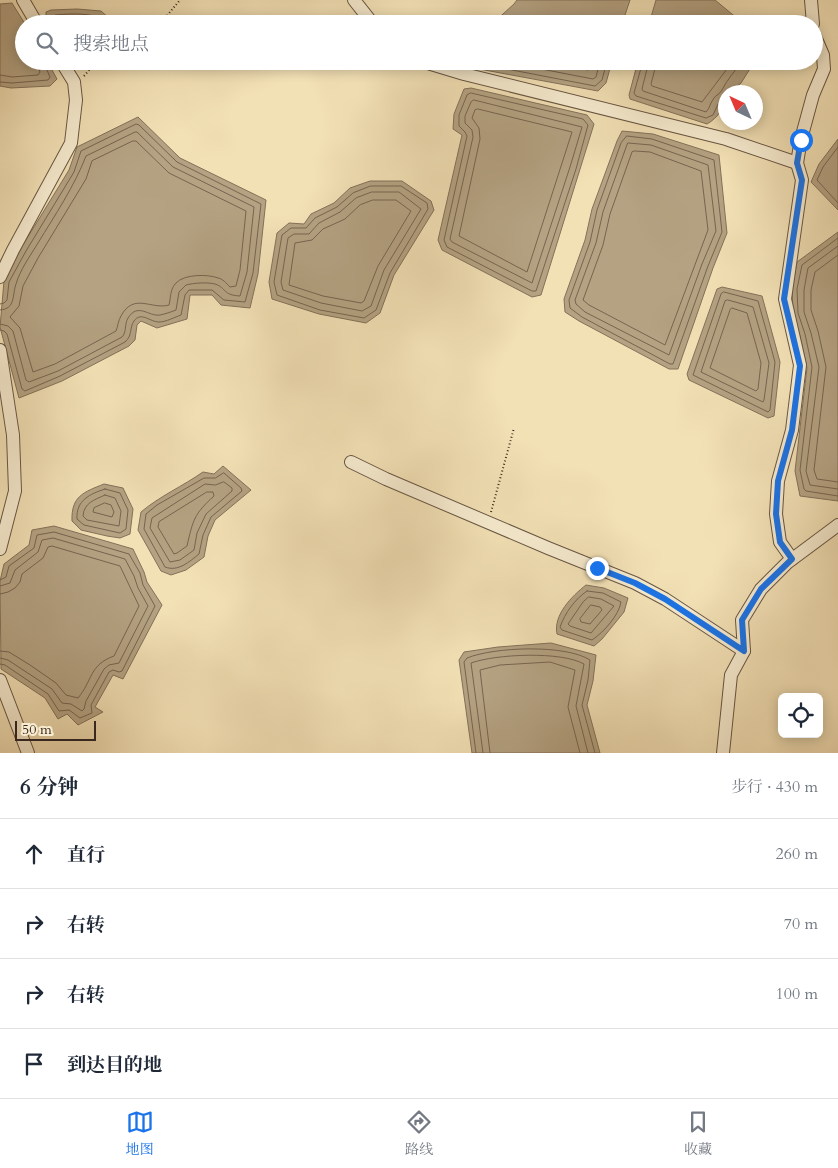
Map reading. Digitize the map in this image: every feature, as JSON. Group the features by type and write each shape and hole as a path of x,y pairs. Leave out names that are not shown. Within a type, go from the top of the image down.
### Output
{"street":[{"path":"22,0 31,15"},
{"path":"354,0 366,15"},
{"path":"811,0 812,15"},
{"path":"792,559 780,542 776,514 778,481 792,430 800,366 784,299 802,180 797,163 813,95 824,69 823,55"},
{"path":"0,277 71,143 76,100 74,82 66,70"},
{"path":"451,70 726,138 797,163"},
{"path":"0,350 13,435 15,491 0,549"},
{"path":"351,462 386,479 635,583 665,599 744,651"},
{"path":"723,753 731,675 744,651 742,620 761,589 792,559 838,526"},
{"path":"0,680 28,753"}],"path":[{"path":"168,15 180,0"},
{"path":"74,82 85,76 90,70"},
{"path":"488,522 514,428"}],"water":[{"path":"517,0 630,0 625,15 502,15"},
{"path":"656,0 715,0 733,15 652,15"},
{"path":"12,3 19,15 15,15 15,70 52,70 57,79 50,86 11,88 0,86 0,4"},
{"path":"77,9 101,11 106,15 46,15 46,12 51,10"},
{"path":"484,70 610,70 606,83 598,91"},
{"path":"636,70 749,70 739,85 718,85 718,114 707,124 630,99 629,95"},
{"path":"471,88 587,115 594,124 541,295 532,297 442,250 438,240 462,135 453,129 454,114 464,89"},
{"path":"138,117 180,158 266,200 258,274 250,308 221,305 212,295 190,295 187,319 157,328 141,321 137,325 135,340 129,346 62,381 19,398 0,327 4,281 21,248 69,170 77,147"},
{"path":"622,131 653,134 719,155 727,233 678,369 669,369 565,312 564,299 585,240 592,209"},
{"path":"838,139 838,210 811,182 819,164"},
{"path":"370,181 402,181 431,201 434,210 394,275 380,313 366,323 319,314 272,299 269,282 277,233 289,223 304,224 311,214 334,203 350,188"},
{"path":"838,232 838,501 800,496 795,471 807,368 793,314 792,289 797,262"},
{"path":"722,287 762,296 780,362 774,416 768,418 689,380 687,374 717,289"},
{"path":"223,466 251,490 215,520 208,536 204,557 186,570 171,575 161,571 138,530 141,512 203,472 214,474"},
{"path":"104,484 123,488 133,509 130,534 120,538 107,536 81,530 72,521 76,500 90,490"},
{"path":"54,526 133,549 147,582 162,605 123,679 113,675 95,707 103,712 78,725 67,714 58,719 45,698 1,669 0,581 4,564 29,545 32,530"},
{"path":"586,585 604,588 628,598 624,612 594,646 557,634 558,620 565,606"},
{"path":"551,643 596,655 593,681 587,705 600,753 472,753 459,660 464,652"}],"route":[{"path":"597,568 635,583 665,599 744,651 742,620 761,589 792,559 780,542 776,514 778,481 792,430 800,366 784,299 802,180 797,163 801,140"}]}
